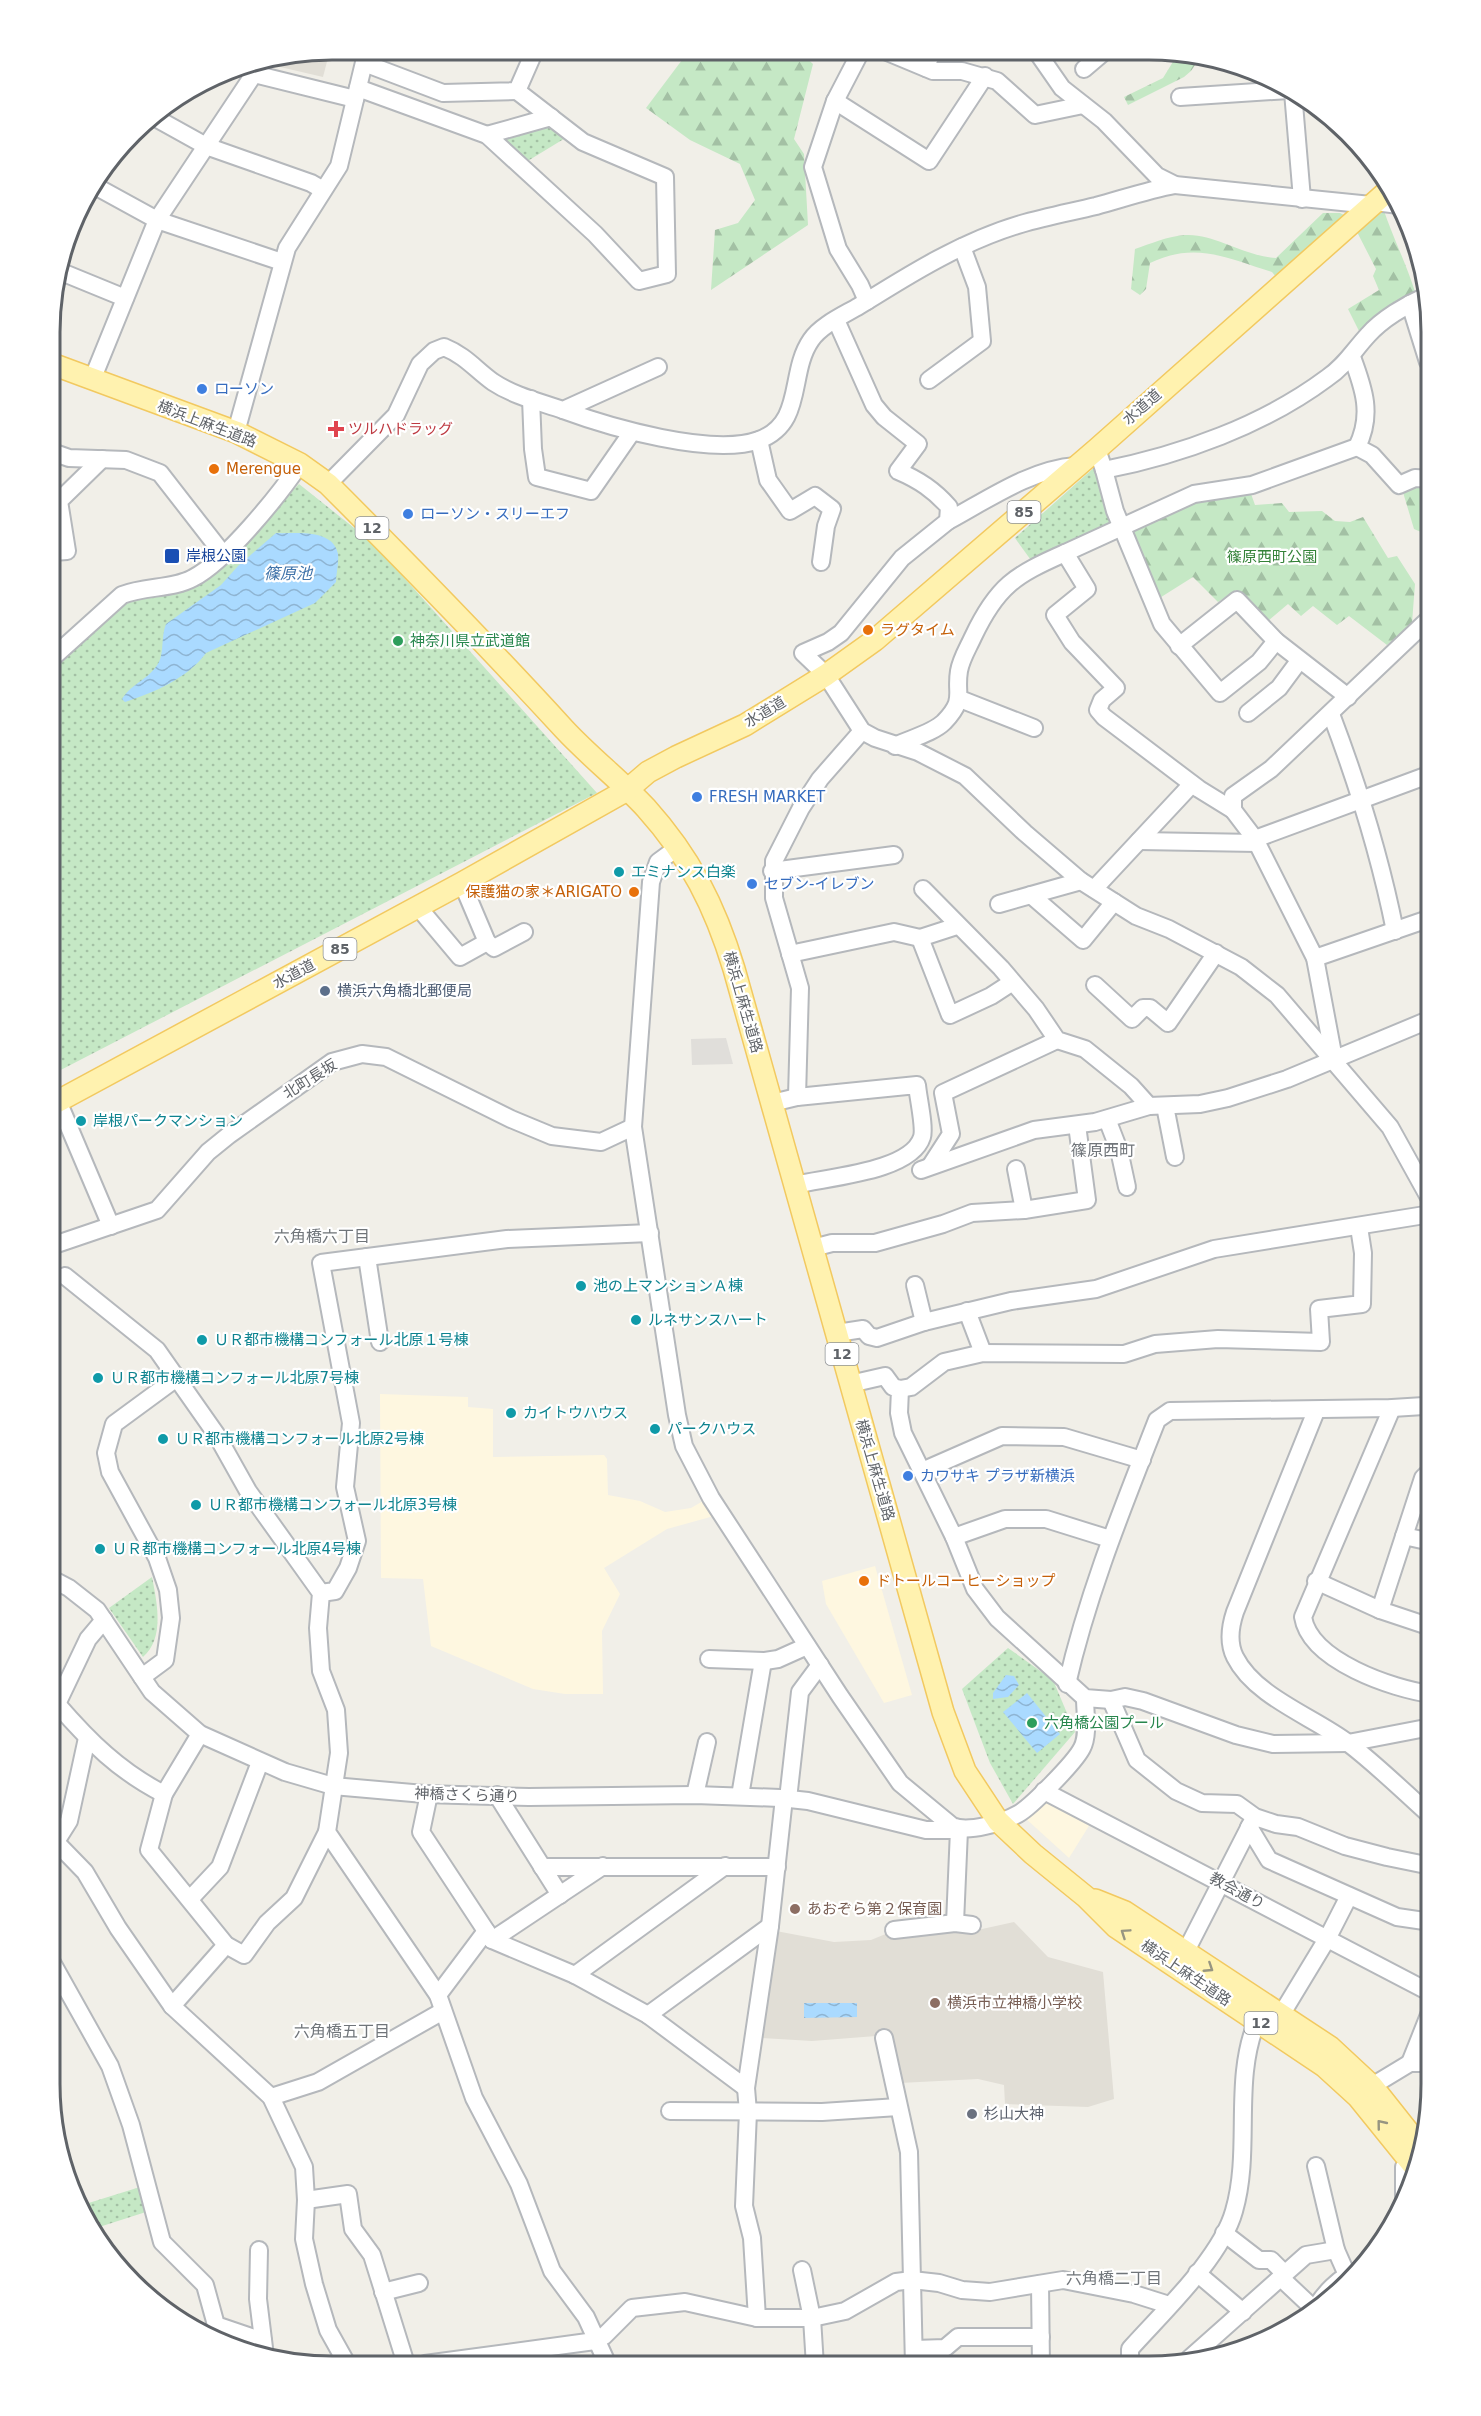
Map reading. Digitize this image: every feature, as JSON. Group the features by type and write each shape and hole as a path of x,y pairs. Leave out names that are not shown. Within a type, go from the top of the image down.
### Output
{"main road":[{"name":"水道道","path":"60,1100 462,883 627,790 648,772 745,725 826,675 875,640 1097,449 1378,199"},
{"name":"横浜上麻生道路","path":"60,367 236,432 300,464 328,484 584,750 645,808 677,848 701,883 723,933 943,1712 965,1771 998,1821 1033,1854 1086,1897 1116,1927 1339,2079 1412,2152"},
{"name":"横浜上麻生道路","path":"1086,1897 1125,1912 1330,2047 1372,2086 1413,2150"}],"street":[{"path":"236,432 282,262 287,248 339,166 365,60"},
{"path":"259,70 357,93 487,135 595,234 639,281 667,274 665,177 583,142 517,91 443,93 374,60"},
{"path":"517,91 531,60"},
{"path":"856,60 835,101 813,167 838,249 867,301"},
{"path":"907,60 933,71 962,71 997,81 1035,115 1083,105"},
{"path":"926,68 929,60"},
{"path":"1043,60 1062,88 1104,121 1157,176 1175,185 1302,199 1378,199"},
{"path":"1084,69 1095,60"},
{"path":"92,380 157,220 206,146 248,73"},
{"path":"835,101 929,161 985,76"},
{"path":"1180,97 1277,92"},
{"path":"1292,101 1302,199"},
{"path":"487,135 551,117"},
{"path":"161,121 206,146 311,183 323,190"},
{"path":"328,484 396,414 420,364 434,351 444,347 463,355 492,382 531,399 632,432 696,442 736,444 759,440 774,431 785,419 793,406 803,362 811,340 836,320 962,247 1020,224 1175,185"},
{"path":"102,188 157,220 282,262"},
{"path":"929,380 982,341 977,287 962,247"},
{"path":"66,274 125,298"},
{"path":"1104,470 1137,464 1262,420 1328,378 1352,357 1368,334 1417,300 1420,318"},
{"path":"836,320 874,405 884,417 918,444 898,471 920,480 939,495 949,507 948,520"},
{"path":"895,746 943,723 960,699 961,663 986,611 1000,591 1024,571 1194,494 1252,485 1357,447 1364,433 1367,412 1365,392 1352,357"},
{"path":"563,410 658,367"},
{"path":"531,399 532,449 537,477 591,491 632,432"},
{"path":"759,440 768,480 790,511 815,496 832,509 826,526 821,562"},
{"path":"1357,447 1372,455 1399,485 1415,478 1421,478"},
{"path":"1097,449 1122,528 1162,624 1220,693 1259,662 1276,641"},
{"path":"60,455 69,458 126,460 160,472 223,554"},
{"path":"60,500 102,459"},
{"path":"60,651 122,595 193,578 223,554 282,492 300,464"},
{"path":"1076,466 1058,468 1041,474 948,520 902,558 841,633 828,642 803,653 826,675 862,731 895,746 918,752 965,776 1025,833 1088,885 1136,916 1169,929 1241,967 1277,996 1390,1126 1421,1183"},
{"path":"60,506 68,550 60,551"},
{"path":"1065,553 1088,589 1055,615 1072,642 1116,688 1102,700 1098,710 1192,784 1233,810 1256,841 1315,958 1334,1059"},
{"path":"1179,646 1237,600 1276,641 1299,661 1318,671 1348,698"},
{"path":"1233,810 1233,796 1271,769 1421,627"},
{"path":"1248,713 1279,688 1299,661"},
{"path":"960,699 1034,728"},
{"path":"1331,714 1362,799 1385,882 1395,931"},
{"path":"797,1097 800,988 774,898 770,863 820,779 862,731"},
{"path":"1139,841 1256,841 1421,778"},
{"path":"999,904 1032,895 1088,885 1139,841 1192,784"},
{"path":"677,848 658,862 651,882 633,1126 684,1446 737,1539 900,1784 939,1818 960,1830 963,1924 894,1930"},
{"path":"770,863 894,855"},
{"path":"462,883 487,942 494,948 524,932"},
{"path":"923,889 957,926 1001,968 1011,983 1036,1009 1057,1040 1085,1049 1157,1106 1175,1157"},
{"path":"1032,895 1083,940 1114,902"},
{"path":"418,907 460,957 487,942"},
{"path":"1315,958 1421,922"},
{"path":"790,954 894,932 920,938 957,926"},
{"path":"920,938 950,1016 992,996 1011,983"},
{"path":"1095,986 1132,1019 1143,1008 1150,1008 1168,1023 1216,953"},
{"path":"1057,1040 943,1093 951,1134 926,1168 1034,1130 1077,1125 1157,1106 1228,1098 1287,1079 1421,1023"},
{"name":"北町長坂","path":"60,1243 157,1210 208,1152 229,1135 332,1062 362,1054 386,1057 511,1119 552,1136 601,1142 633,1126"},
{"path":"772,1103 797,1097 917,1085 923,1136 915,1148 901,1161 795,1185"},
{"path":"60,1114 111,1226"},
{"path":"1107,1119 1119,1150 1127,1187"},
{"path":"813,1248 832,1243 875,1243 944,1224 972,1213 1024,1210 1087,1200 1077,1125"},
{"path":"1016,1170 1024,1210"},
{"path":"837,1333 863,1329 869,1336 877,1338 924,1322 1011,1301 1096,1289 1214,1249 1421,1216"},
{"path":"850,1384 885,1376 893,1387 900,1389 911,1387 944,1362 983,1353 1124,1354 1155,1344 1218,1339 1321,1342 1319,1309 1362,1304 1363,1252 1359,1227"},
{"path":"321,1593 335,1591 348,1569 357,1541 345,1487 351,1423 321,1263 507,1239 650,1233"},
{"path":"367,1257 380,1342"},
{"path":"65,1276 147,1341 178,1377 216,1434 248,1491 321,1593 318,1628 321,1671 336,1710 339,1753 327,1832 294,1898 267,1923 244,1955 226,1945 149,1850 164,1794 200,1734"},
{"path":"915,1285 924,1322"},
{"path":"967,1311 983,1353"},
{"path":"141,1677 165,1660 171,1618 168,1590 157,1558 110,1473 106,1453 114,1425 178,1377"},
{"path":"900,1389 899,1413 903,1433 954,1537 975,1589 998,1618 1067,1684 1085,1698 1111,1700 1125,1697 1143,1701 1236,1735 1273,1744 1348,1743 1421,1729"},
{"path":"1067,1684 1077,1643 1110,1539 1157,1420 1170,1411 1316,1411 1421,1406"},
{"path":"1392,1408 1303,1617 1305,1630 1326,1653 1373,1678 1421,1693"},
{"path":"1316,1411 1235,1612 1231,1642 1235,1659 1252,1678 1279,1701 1348,1743 1421,1804"},
{"path":"922,1471 1002,1436 1064,1437 1142,1460"},
{"path":"1380,1610 1421,1484"},
{"path":"954,1537 1005,1519 1046,1519 1110,1539"},
{"path":"1404,1536 1421,1540"},
{"path":"1317,1581 1380,1610 1421,1624"},
{"name":"神橋さくら通り","path":"60,1583 97,1610 152,1692 200,1734 260,1762 333,1786 429,1794 586,1798 695,1795 786,1799 807,1801 926,1830 960,1830 1018,1814 1044,1791 1083,1747 1085,1698"},
{"path":"60,1692 88,1639 104,1620"},
{"path":"710,1659 763,1661 778,1659 807,1646"},
{"path":"740,1796 763,1661"},
{"path":"757,2318 752,2238 744,2206 748,2112 746,2088 770,1926 800,1692 820,1665"},
{"path":"1111,1700 1137,1760 1154,1776 1176,1791 1202,1803 1237,1804 1252,1822 1269,1860 1397,1917 1421,1921"},
{"path":"60,1709 87,1738 134,1778 164,1794"},
{"path":"60,1831 69,1821 87,1738"},
{"path":"695,1795 707,1743"},
{"path":"190,1899 220,1867 260,1762"},
{"name":"教会通り","path":"1044,1791 1421,1988"},
{"path":"429,1794 421,1832 489,1935 575,1975 648,2015 746,2088"},
{"path":"497,1795 560,1895"},
{"path":"1252,1822 1298,1827 1376,1854 1421,1864"},
{"path":"1185,1953 1252,1822"},
{"path":"327,1832 441,2003 474,2098 519,2184 552,2271 586,2317 603,2356"},
{"path":"60,1845 85,1872 118,1928 172,2006 271,2097 304,2167 306,2200 304,2239 314,2284 328,2330 343,2356"},
{"path":"271,2097 318,2082 441,2003 489,1935 560,1895 604,1866"},
{"path":"575,1975 725,1866"},
{"path":"542,1867 777,1867"},
{"path":"1281,2015 1327,1939 1349,1896"},
{"path":"648,2015 770,1926"},
{"path":"172,2006 226,1945"},
{"path":"60,1977 110,2066 130,2125 162,2242 205,2285 216,2325 257,2346"},
{"path":"1130,2356 1130,2349 1197,2273 1224,2233 1234,2212 1240,2177 1245,2067 1249,2040 1257,2021"},
{"path":"1410,2063 1421,2035"},
{"path":"884,2037 909,2152 914,2356"},
{"path":"1372,2086 1410,2063 1421,2063"},
{"path":"670,2111 748,2112 898,2107"},
{"path":"1316,2166 1336,2250 1348,2268"},
{"path":"306,2200 348,2194 353,2229 372,2255 403,2356"},
{"path":"1224,2233 1259,2260 1271,2260 1308,2305"},
{"path":"259,2250 258,2299 264,2347"},
{"path":"1196,2352 1306,2255 1336,2250"},
{"path":"802,2270 812,2318 814,2356"},
{"path":"1197,2273 1243,2312"},
{"path":"484,2356 595,2341 604,2336 632,2308 685,2302 757,2318 812,2318 845,2311 896,2282 912,2280 939,2283 962,2290 990,2292 1063,2280 1134,2294 1169,2305"},
{"path":"383,2292 419,2283"},
{"path":"1040,2284 1041,2356"},
{"path":"917,2356 945,2348 958,2337 1041,2337"}],"shaded area":[{"path":"327,60 323,77 275,66"},
{"path":"726,1038 733,1064 692,1065 691,1039"},
{"path":"380,1394 468,1397 468,1407 493,1409 493,1457 604,1455 607,1459 608,1495 640,1501 665,1512 691,1508 703,1501 714,1516 667,1529 604,1568 620,1594 602,1631 603,1694 565,1694 533,1689 431,1646 423,1579 381,1578"},
{"path":"875,1566 912,1695 884,1703 826,1604 822,1581"},
{"path":"1046,1796 1092,1821 1069,1858 1025,1818"},
{"name":"横浜市立神橋小学校","path":"1014,1922 1048,1957 1103,1972 1114,2099 1088,2107 1005,2104 1004,2085 978,2079 900,2083 889,2035 812,2041 760,2038 776,1931 834,1942 871,1940 888,1933 973,1931"}],"green space":[{"path":"682,60 809,60 813,64 794,139 804,154 808,225 711,290 715,230 738,223 755,200 740,164 690,140 646,108"},
{"path":"1173,61 1196,64 1184,77 1128,105 1124,97 1163,78"},
{"path":"548,124 567,137 526,162 499,138"},
{"path":"1383,208 1416,295 1361,335 1348,309 1379,290 1373,276 1376,269 1356,230"},
{"path":"1323,213 1340,213 1346,216 1276,277 1272,272 1225,257 1197,252 1182,253 1150,263 1146,289 1140,295 1131,289 1135,249 1172,237 1196,235 1252,253 1276,258"},
{"path":"1097,465 1115,526 1033,563 1015,538"},
{"path":"1416,482 1421,489 1421,532 1414,529 1402,489"},
{"name":"岸根公園","path":"299,484 373,543 597,793 60,1070 60,659 119,605 218,566"},
{"name":"篠原西町公園","path":"1250,491 1255,505 1282,503 1289,512 1322,511 1335,521 1350,522 1363,517 1388,558 1397,556 1415,584 1412,623 1387,645 1349,616 1337,625 1313,606 1301,616 1288,604 1268,621 1236,590 1218,602 1193,577 1158,599 1128,531 1196,500"},
{"path":"152,1577 157,1609 157,1630 150,1649 143,1657 109,1608"},
{"path":"1008,1648 1053,1680 1075,1732 1013,1804 990,1763 962,1689"},
{"path":"140,2187 149,2211 100,2227 88,2203"}],"water":[{"name":"篠原池","path":"276,533 312,534 329,540 335,546 338,554 336,582 315,603 206,653 180,677 147,694 125,702 122,699 126,694 151,673 159,662 166,624 221,585 238,566"},
{"path":"1006,1675 1014,1676 1019,1685 1008,1697 993,1699 993,1693"},
{"name":"六角橋公園プール","path":"1027,1693 1060,1734 1037,1753 1003,1712"},
{"path":"804,2003 857,2003 857,2017 804,2018"}],"place":[{"name":"ローソン","path":"202,389"},
{"name":"ツルハドラッグ","path":"336,429"},
{"name":"Merengue","path":"214,469"},
{"name":"ローソン・スリーエフ","path":"408,514"},
{"name":"岸根公園","path":"172,556"},
{"name":"ラグタイム","path":"868,630"},
{"name":"神奈川県立武道館","path":"398,641"},
{"name":"FRESH MARKET","path":"697,797"},
{"name":"エミナンス白楽","path":"619,872"},
{"name":"セブン-イレブン","path":"752,884"},
{"name":"保護猫の家＊ARIGATO","path":"634,892"},
{"name":"横浜六角橋北郵便局","path":"325,991"},
{"name":"岸根パークマンション","path":"81,1121"},
{"name":"池の上マンションＡ棟","path":"581,1286"},
{"name":"ルネサンスハート","path":"636,1320"},
{"name":"ＵＲ都市機構コンフォール北原１号棟","path":"202,1340"},
{"name":"ＵＲ都市機構コンフォール北原7号棟","path":"98,1378"},
{"name":"カイトウハウス","path":"511,1413"},
{"name":"パークハウス","path":"655,1429"},
{"name":"ＵＲ都市機構コンフォール北原2号棟","path":"163,1439"},
{"name":"カワサキ プラザ新横浜","path":"908,1476"},
{"name":"ＵＲ都市機構コンフォール北原3号棟","path":"196,1505"},
{"name":"ＵＲ都市機構コンフォール北原4号棟","path":"100,1549"},
{"name":"ドトールコーヒーショップ","path":"864,1581"},
{"name":"六角橋公園プール","path":"1032,1723"},
{"name":"あおぞら第２保育園","path":"795,1909"},
{"name":"横浜市立神橋小学校","path":"935,2003"},
{"name":"杉山大神","path":"972,2114"}],"district":[{"name":"篠原西町","path":"1103,1150"},
{"name":"六角橋六丁目","path":"322,1236"},
{"name":"六角橋五丁目","path":"342,2031"},
{"name":"六角橋二丁目","path":"1114,2278"}]}
